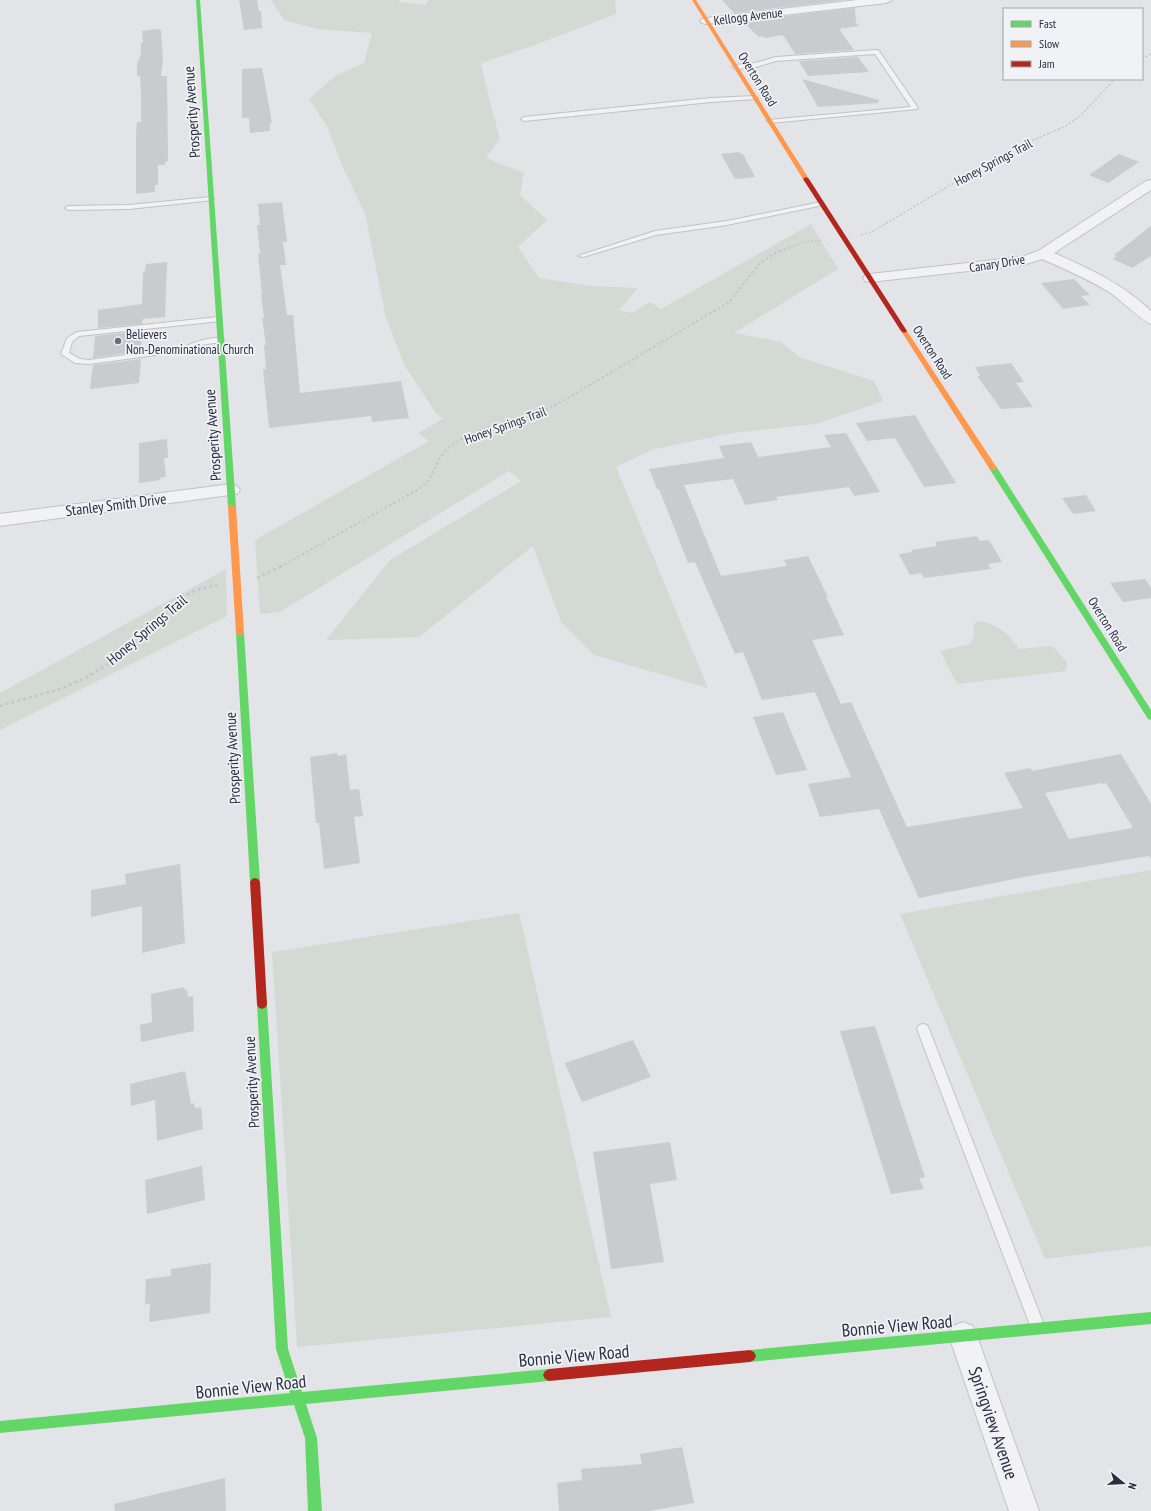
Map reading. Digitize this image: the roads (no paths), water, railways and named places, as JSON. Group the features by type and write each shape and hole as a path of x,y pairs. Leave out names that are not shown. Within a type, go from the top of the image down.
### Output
{"street":[{"name":"Prosperity Avenue","path":"198,0 218,319 231,490 282,1349 311,1438 315,1511"},
{"name":"Overton Road","path":"694,0 822,204 1015,502 1151,717"},
{"name":"Kellogg Avenue","path":"706,21 886,0"},
{"name":"Canary Drive","path":"870,278 1023,261 1043,254 1151,184"},
{"path":"1043,254 1084,271 1106,283 1129,298 1151,319"},
{"name":"Stanley Smith Drive","path":"0,520 231,490"},
{"name":"Bonnie View Road","path":"0,1427 963,1336 1038,1327 1151,1318"},
{"name":"Springview Avenue","path":"963,1336 1024,1511"}],"lane":[{"path":"735,67 756,65 776,59 876,52 915,108 770,121"},
{"path":"524,120 711,100 755,98"},
{"path":"68,208 129,207 211,199"},
{"path":"581,256 655,233 727,223 822,204"},
{"path":"218,319 77,334 71,337 67,343 65,354 78,361 89,362 186,349 199,343 220,340"},
{"path":"923,1030 1038,1327"}],"place":[{"name":"Believers Non-Denominational Church","path":"118,341"}]}
